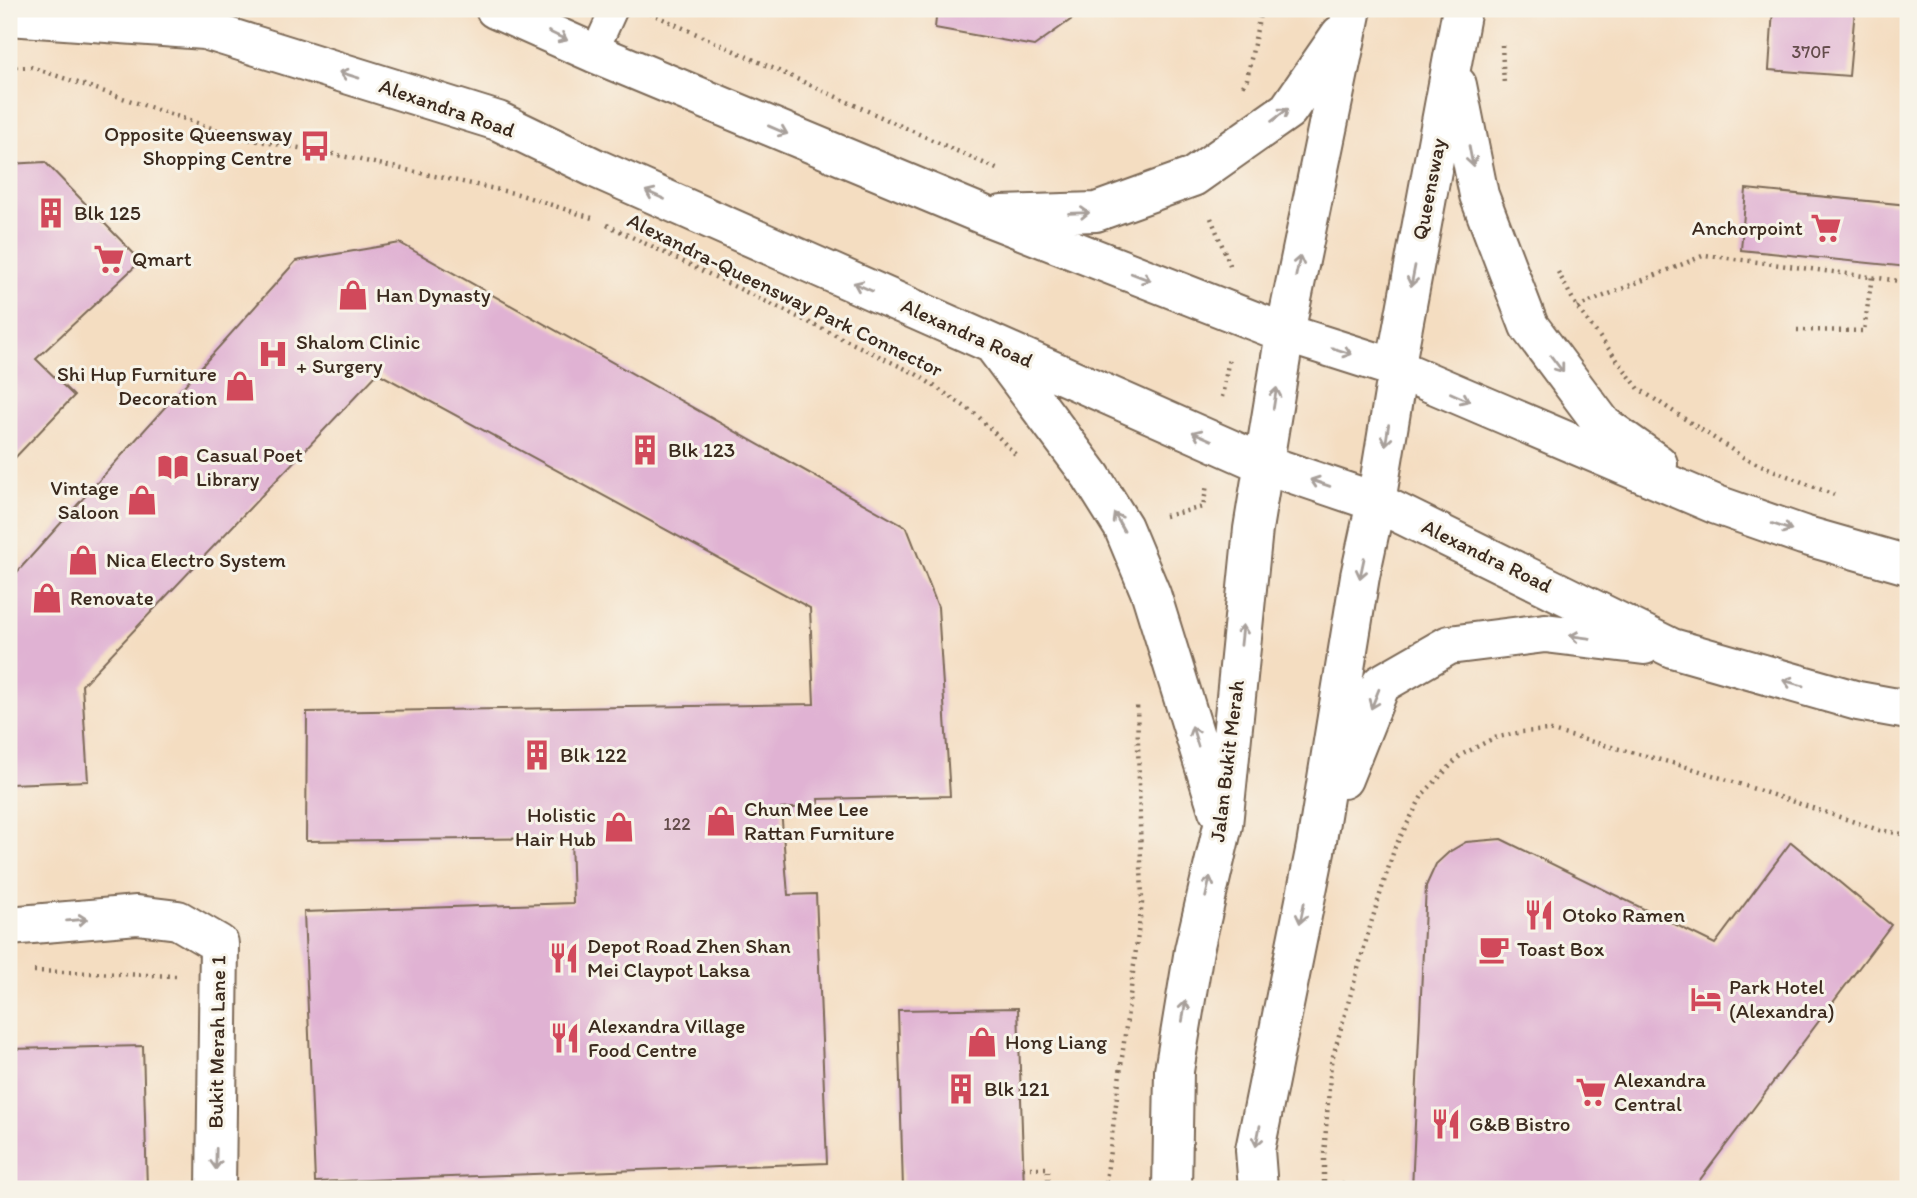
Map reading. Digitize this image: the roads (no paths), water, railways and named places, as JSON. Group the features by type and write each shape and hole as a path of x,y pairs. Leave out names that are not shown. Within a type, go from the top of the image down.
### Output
{"main road":[{"path":"495,9 986,216 1285,333 1398,369 1717,505 1803,535 1908,565"},
{"name":"Queensway","path":"1398,369 1398,353 1462,9"},
{"path":"986,216 1096,212 1193,177 1288,110 1350,15"},
{"path":"1285,333 1350,15"},
{"name":"Alexandra Road","path":"9,16 205,30 498,121 595,168 1264,464 1376,502 1672,648 1858,701 1908,710"},
{"path":"1452,65 1479,195 1529,326 1603,425 1717,505"},
{"name":"Jalan Bukit Merah","path":"1172,1189 1174,1071 1194,950 1223,825 1252,529 1285,333"},
{"path":"993,345 1091,476 1123,527 1151,594 1223,825"},
{"path":"1258,1189 1255,1150 1316,846 1360,576 1376,502 1398,369"},
{"path":"1316,846 1381,684 1449,645 1545,633 1672,648"},
{"name":"Bukit Merah Lane 1","path":"9,926 137,915 178,920 219,944 215,1189"}],"lane":[{"path":"594,53 614,9"}],"place":[{"name":"Opposite Queensway Shopping Centre","path":"315,146"},
{"name":"Blk 125","path":"51,213"},
{"name":"Anchorpoint","path":"1826,228"},
{"name":"Qmart","path":"109,259"},
{"name":"Han Dynasty","path":"353,295"},
{"name":"Shalom Clinic + Surgery","path":"273,354"},
{"name":"Shi Hup Furniture Decoration","path":"240,386"},
{"name":"Blk 123","path":"645,450"},
{"name":"Casual Poet Library","path":"173,467"},
{"name":"Vintage Saloon","path":"142,500"},
{"name":"Nica Electro System","path":"83,560"},
{"name":"Renovate","path":"47,598"},
{"name":"Blk 122","path":"537,755"},
{"name":"Chun Mee Lee Rattan Furniture","path":"721,821"},
{"name":"Holistic Hair Hub","path":"619,827"},
{"name":"Otoko Ramen","path":"1539,915"},
{"name":"Toast Box","path":"1494,949"},
{"name":"Depot Road Zhen Shan Mei Claypot Laksa","path":"564,958"},
{"name":"Park Hotel (Alexandra)","path":"1706,999"},
{"name":"Alexandra Village Food Centre","path":"565,1038"},
{"name":"Hong Liang","path":"982,1042"},
{"name":"Blk 121","path":"961,1089"},
{"name":"Alexandra Central","path":"1591,1092"},
{"name":"G&B Bistro","path":"1446,1124"}]}
